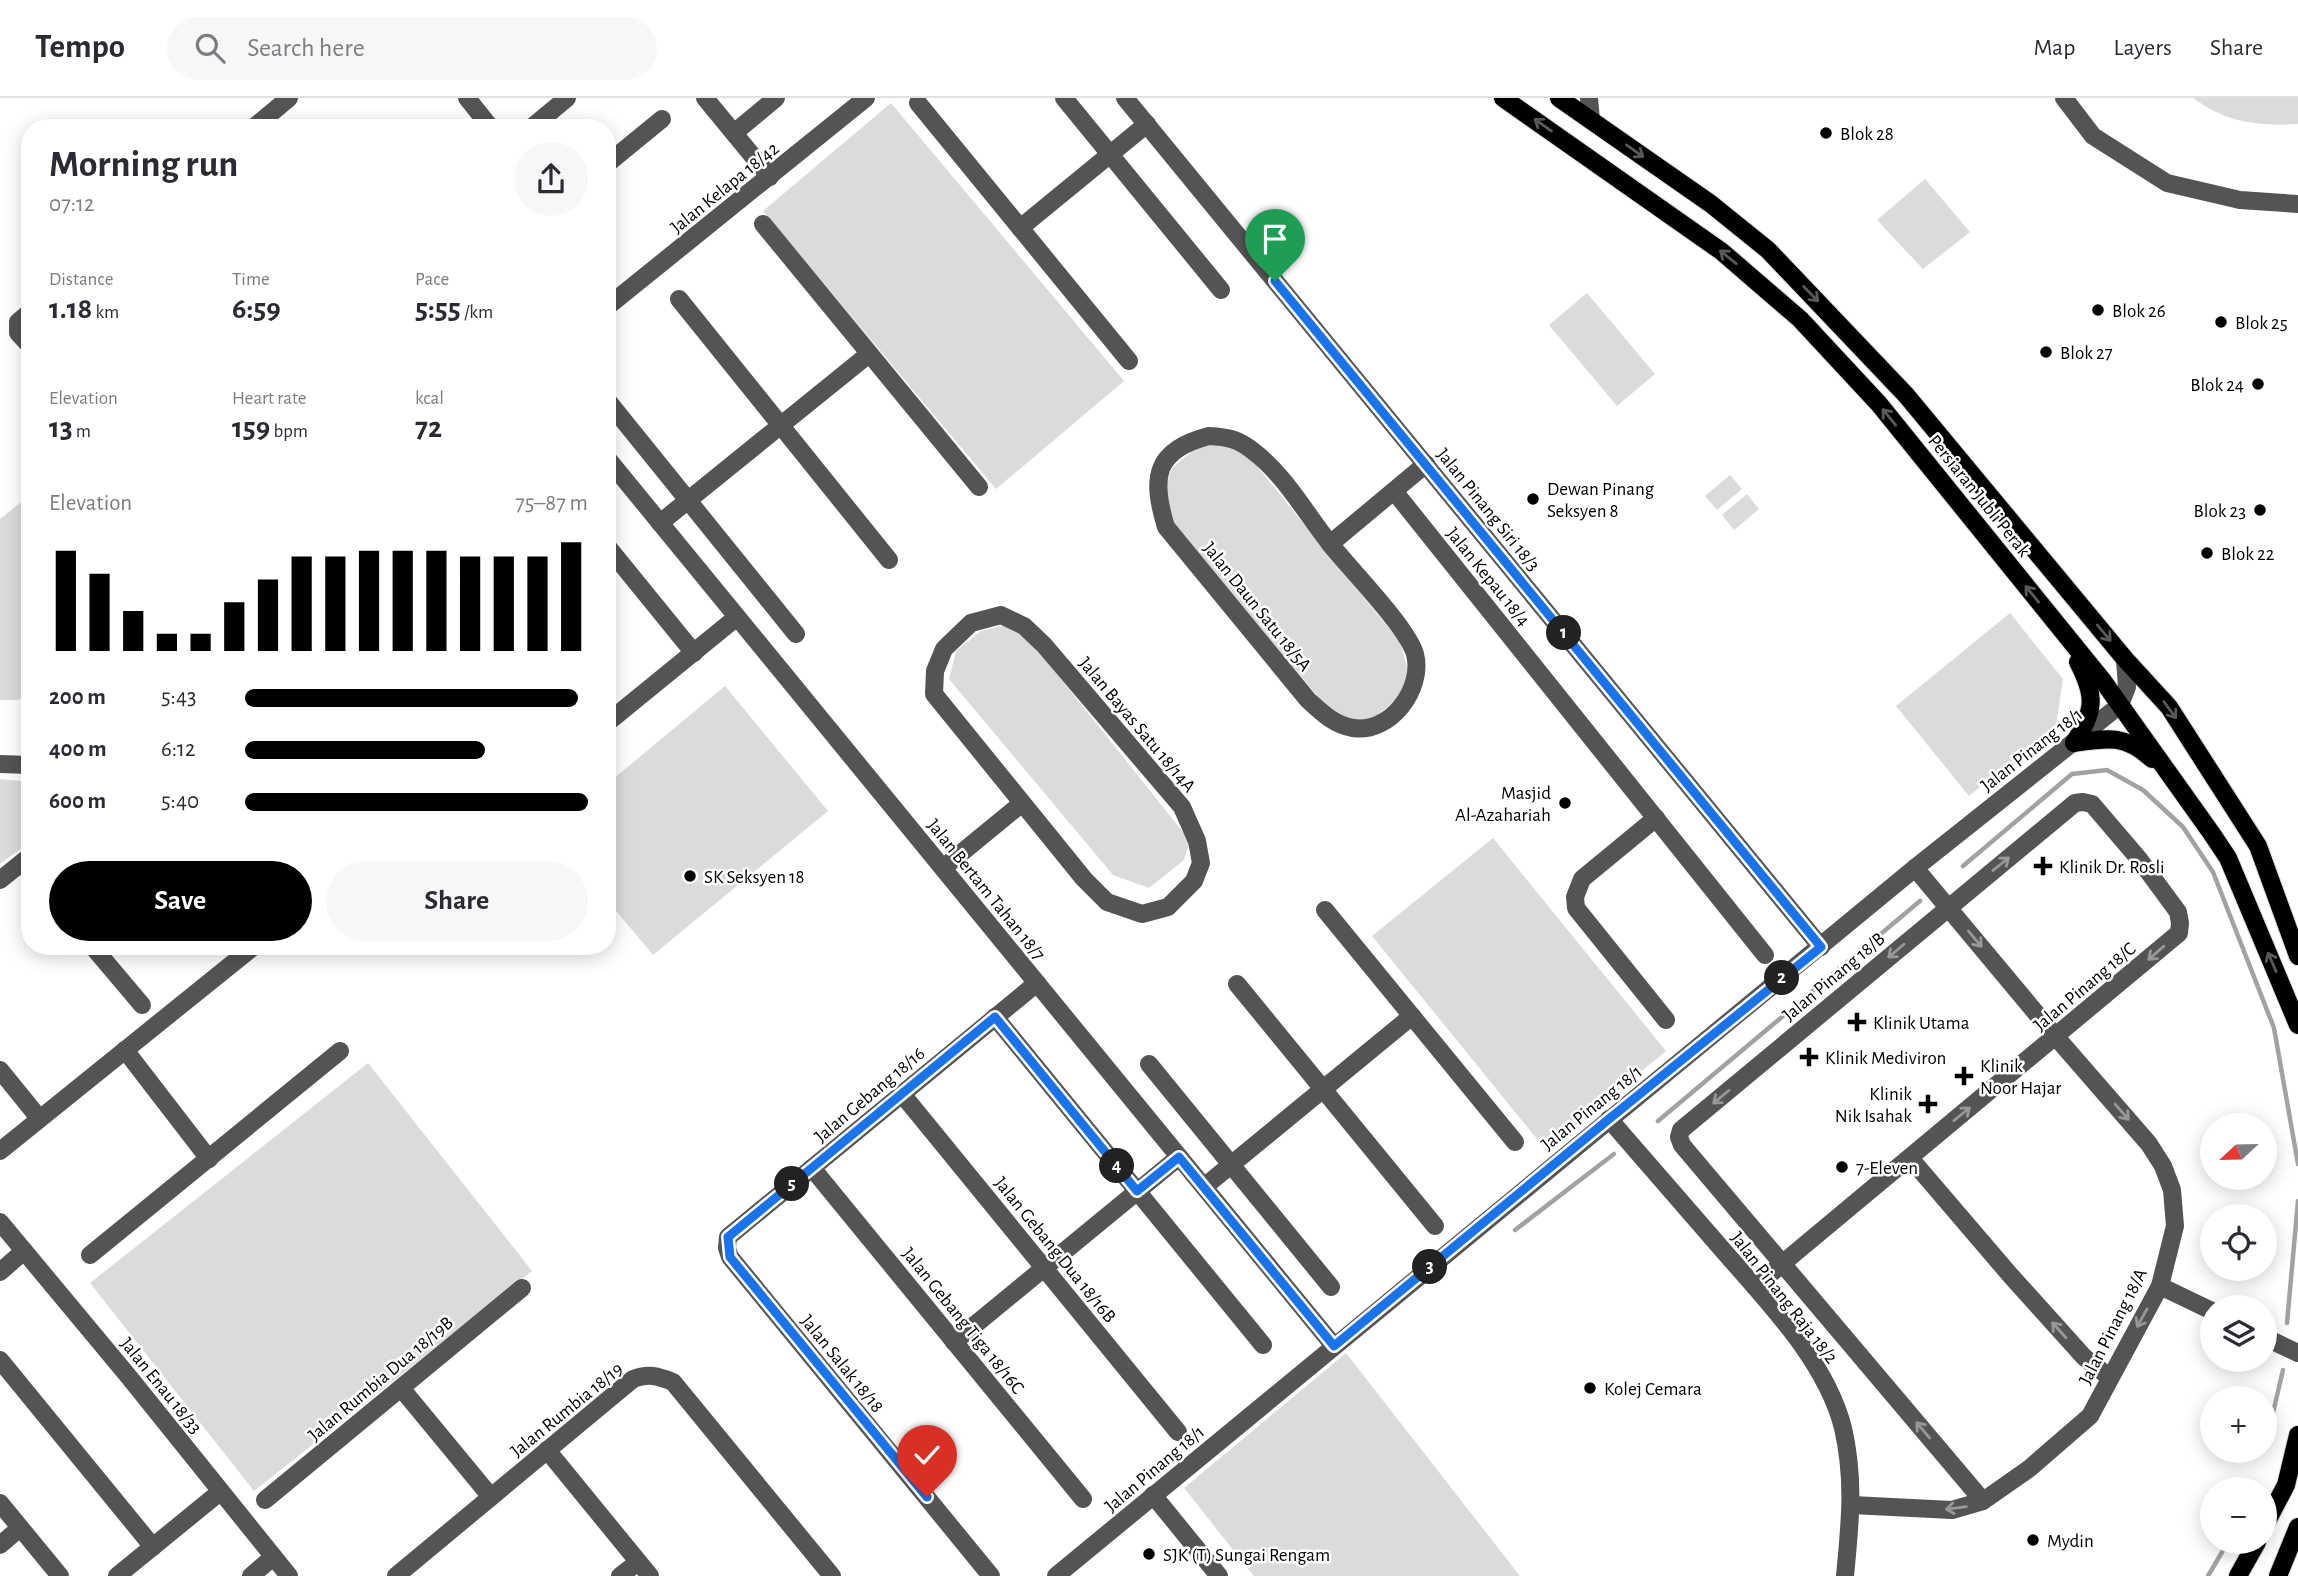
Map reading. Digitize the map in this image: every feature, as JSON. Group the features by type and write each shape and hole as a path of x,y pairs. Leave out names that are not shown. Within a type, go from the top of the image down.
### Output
{"main road":[{"name":"Persiaran Jubli Perak","path":"1503,98 1721,251 1800,319 1879,404 2062,631 2178,783 2228,858 2298,1025"},
{"name":"Persiaran Jubli Perak","path":"1559,98 1711,204 1768,250 1906,395 2125,659 2169,707 2258,846 2298,956"},
{"path":"2062,631 2091,694 2091,709 2074,743"},
{"path":"2074,743 2119,739 2147,754 2178,783"},
{"path":"2277,1502 2286,1485 2298,1434"},
{"path":"2278,1576 2298,1527"},
{"path":"2238,1576 2250,1554"}],"street":[{"path":"264,119 289,98"},
{"path":"467,98 484,119"},
{"path":"542,119 567,98"},
{"path":"705,98 770,177"},
{"path":"734,133 776,98"},
{"name":"Jalan Kelapa 18/42","path":"616,300 866,98"},
{"path":"1064,98 1221,290"},
{"name":"Jalan Pinang Siri 18/3","path":"1125,98 1821,947"},
{"path":"1589,98 1591,120"},
{"path":"2064,98 2093,136 2167,183 2239,200 2298,204"},
{"path":"918,103 1129,361"},
{"path":"616,157 662,119"},
{"path":"1020,228 1147,124"},
{"path":"763,224 979,487"},
{"path":"679,299 890,560"},
{"path":"660,523 869,354"},
{"path":"616,411 796,634"},
{"name":"Jalan Daun Satu 18/5A","path":"1209,436 1230,437 1252,450 1271,467 1330,544 1404,633 1415,655 1416,680 1409,696 1391,716 1374,727 1353,728 1327,718 1308,700 1166,527 1156,482 1162,466 1174,452 1190,441 1209,436"},
{"path":"1330,544 1426,464"},
{"name":"Jalan Bertam Tahan 18/7","path":"616,469 1334,1346"},
{"name":"Jalan Kepau 18/4","path":"1394,491 1765,955"},
{"path":"616,557 694,653"},
{"name":"Jalan Bayas Satu 18/14A","path":"1001,615 1024,626 1044,645 1182,807 1197,841 1201,863 1194,881 1168,907 1142,914 1107,902 1084,879 1021,804 934,694 935,671 944,649 971,623 1001,615"},
{"path":"616,716 737,617"},
{"path":"2120,705 2127,687 2125,659"},
{"name":"Jalan Pinang 18/1","path":"1056,1576 1915,868 2120,705"},
{"path":"0,764 21,765"},
{"name":"Jalan Pinang 18/B","path":"1783,1263 1682,1145 1679,1137 1681,1129 2075,803 2092,804 2139,859"},
{"path":"943,868 1021,804"},
{"path":"1656,818 1582,879 1575,897 1576,908 1666,1020"},
{"name":"Jalan Pinang 18/C","path":"1755,1287 2179,933 2178,912 2139,859"},
{"path":"0,880 21,867"},
{"name":"Jalan Pinang 18/A","path":"1852,1506 1952,1510 1983,1501 2030,1468 2090,1416 2160,1286 2175,1226 2172,1190 2164,1166 2149,1144 1915,868"},
{"path":"1325,911 1514,1142"},
{"path":"100,955 142,1005"},
{"path":"0,1151 243,955"},
{"name":"Jalan Gebang 18/16","path":"728,1237 1037,983"},
{"path":"1237,984 1435,1226"},
{"path":"1204,1187 1412,1016"},
{"path":"995,1017 1264,1345"},
{"path":"125,1050 208,1158"},
{"path":"90,1255 340,1051"},
{"path":"1149,1064 1331,1287"},
{"path":"0,1070 39,1118"},
{"name":"Jalan Gebang Dua 18/16B","path":"902,1094 1178,1432"},
{"name":"Jalan Pinang Raja 18/2","path":"1609,1119 1755,1287 1811,1358 1829,1391 1842,1426 1850,1465 1852,1506 1845,1576"},
{"path":"954,1342 1179,1157"},
{"path":"1910,1158 2084,1357 2109,1377"},
{"name":"Jalan Gebang Tiga 18/16C","path":"812,1168 1083,1499"},
{"name":"Jalan Enau 18/33","path":"0,1222 130,1377 289,1576"},
{"name":"Jalan Salak 18/18","path":"728,1237 730,1257 991,1576"},
{"path":"0,1272 24,1251"},
{"path":"1783,1263 1983,1501"},
{"path":"2160,1286 2200,1305"},
{"name":"Jalan Rumbia Dua 18/19B","path":"265,1500 522,1288"},
{"path":"2277,1343 2298,1353"},
{"path":"0,1360 153,1547"},
{"name":"Jalan Rumbia 18/19","path":"396,1576 633,1380 644,1375 673,1381 832,1576"},
{"path":"401,1388 491,1497"},
{"path":"547,1450 650,1576"},
{"path":"117,1576 220,1492"},
{"path":"1153,1495 1219,1576"},
{"path":"0,1503 60,1576"},
{"path":"0,1545 20,1528"},
{"path":"251,1576 274,1557"},
{"path":"620,1576 638,1562"}],"shaded area":[{"path":"2193,98 2298,98 2298,124 2256,123 2230,118"},
{"path":"891,103 1124,381 996,489 763,211"},
{"path":"1925,179 1970,232 1923,269 1877,220"},
{"path":"1587,293 1655,374 1617,406 1549,325"},
{"path":"1228,443 1247,454 1400,642 1409,674 1400,696 1372,720 1354,721 1332,713 1173,526 1165,488 1172,468 1197,447"},
{"path":"1730,475 1742,489 1717,510 1705,496"},
{"path":"1747,494 1759,509 1734,530 1722,515"},
{"path":"21,502 21,698 18,700 0,700 0,519"},
{"path":"2010,613 2063,679 2056,725 1969,796 1896,706"},
{"path":"1005,625 1025,634 1190,841 1184,860 1149,888 1113,875 949,679 956,651 981,631"},
{"path":"725,686 828,811 653,955 616,911 616,777"},
{"path":"0,779 21,781 21,849 0,864"},
{"path":"1493,838 1666,1051 1546,1150 1372,936"},
{"path":"368,1063 532,1271 254,1491 90,1283"},
{"path":"1346,1353 1520,1576 1254,1576 1184,1488"}],"waterway":[{"path":"1963,866 2072,774 2107,770 2143,790 2183,827 2213,872 2274,1028 2298,1164"},
{"path":"1658,1121 1920,901"},
{"path":"1515,1230 1614,1154"},
{"path":"2287,1323 2298,1201"},
{"path":"2277,1396 2283,1370"},
{"path":"2208,1576 2221,1554"}],"place":[{"name":"Blok 28","path":"1826,133"},
{"name":"Blok 26","path":"2098,310"},
{"name":"Blok 25","path":"2221,322"},
{"name":"Blok 27","path":"2046,352"},
{"name":"Blok 24","path":"2258,384"},
{"name":"Dewan Pinang Seksyen 8","path":"1533,499"},
{"name":"Blok 23","path":"2260,510"},
{"name":"Blok 22","path":"2207,553"},
{"name":"Masjid Al-Azahariah","path":"1565,803"},
{"name":"Klinik Dr. Rosli","path":"2043,866"},
{"name":"SK Seksyen 18","path":"690,876"},
{"name":"Klinik Utama","path":"1857,1022"},
{"name":"Klinik Mediviron","path":"1809,1057"},
{"name":"Klinik Noor Hajar","path":"1964,1076"},
{"name":"Klinik Nik Isahak","path":"1928,1104"},
{"name":"7-Eleven","path":"1842,1167"},
{"name":"Kolej Cemara","path":"1590,1388"},
{"name":"Mydin","path":"2033,1540"},
{"name":"SJK (T) Sungai Rengam","path":"1149,1554"}],"route":[{"path":"927,1497 730,1257 728,1237 995,1017 1137,1191 1179,1157 1334,1346 1821,947 1275,281"}]}
